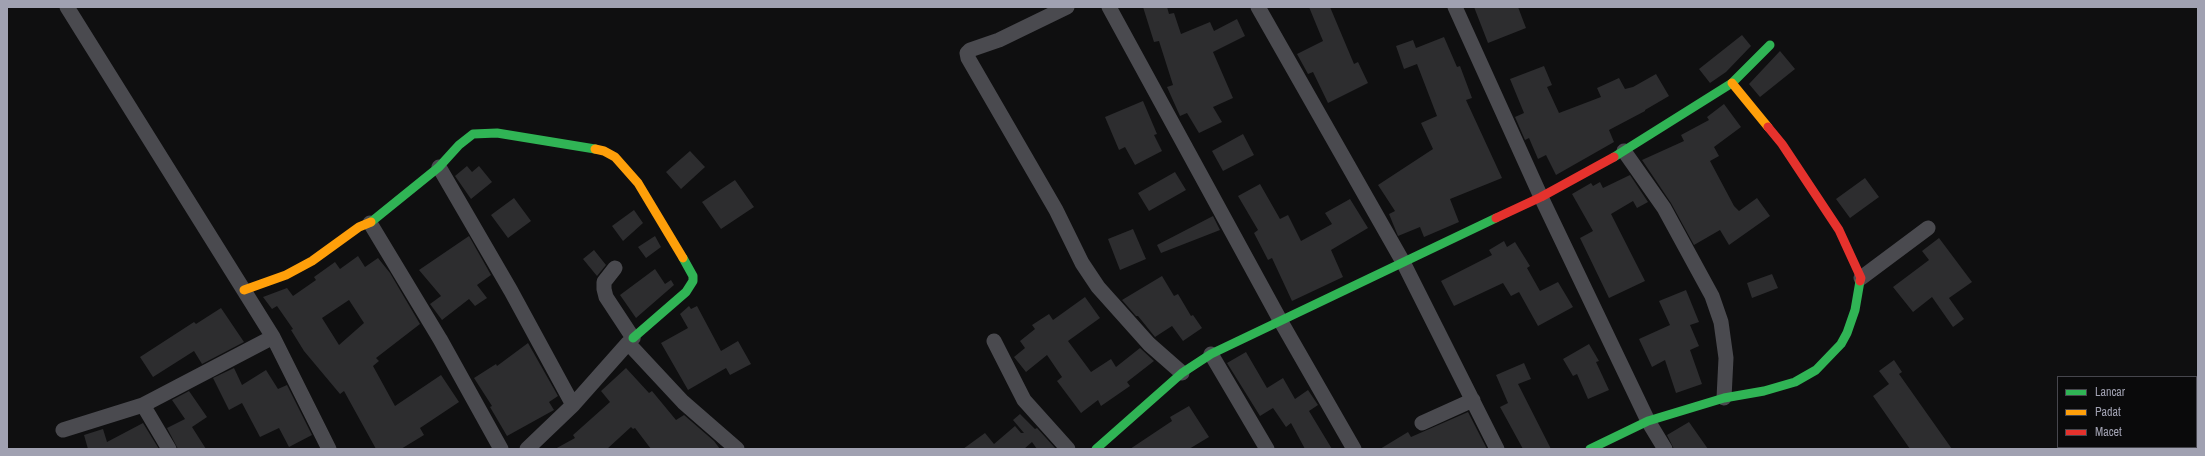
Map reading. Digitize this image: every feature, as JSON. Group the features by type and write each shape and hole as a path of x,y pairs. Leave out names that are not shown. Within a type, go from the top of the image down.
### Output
{"street":[{"path":"67,7 273,337 330,449"},
{"path":"1066,7 999,40 970,50 968,58 1056,210 1082,263 1098,287 1149,344 1182,373"},
{"path":"1109,7 1280,320 1354,449"},
{"path":"1258,7 1403,262 1498,449"},
{"path":"1455,7 1541,197 1648,421 1666,449"},
{"path":"1096,449 1182,373 1211,354 1541,197 1624,151 1732,83 1770,45"},
{"path":"1590,449 1648,421 1724,398 1764,391 1795,382 1816,370 1841,344 1847,333 1855,310 1861,278 1839,230 1782,144 1732,83"},
{"path":"244,290 286,275 312,261 359,227 370,223 439,167 459,145 470,136 479,132 497,133 604,150 615,157 638,183 693,276 692,285 631,340 573,405 527,449"},
{"path":"1624,151 1664,208 1712,296 1721,322 1726,358 1724,398"},
{"path":"439,167 511,291 573,405"},
{"path":"370,223 440,339 501,449"},
{"path":"1861,278 1928,228"},
{"path":"615,268 604,282 605,293 631,340 683,402 737,449"},
{"path":"63,430 143,405 273,337"},
{"path":"994,341 1024,400 1068,449"},
{"path":"1211,354 1266,449"},
{"path":"1422,423 1473,400"},
{"path":"143,405 169,449"}],"building":[{"path":"1143,7 1167,7 1169,14 1174,13 1181,34 1210,22 1214,31 1237,19 1245,36 1213,52 1233,98 1213,107 1222,122 1199,133 1187,113 1180,116 1167,87 1173,85 1159,41 1154,42"},
{"path":"1309,7 1330,7 1354,64 1358,62 1368,83 1328,103 1313,72 1308,74 1297,54 1323,41"},
{"path":"1474,7 1518,7 1526,28 1488,43"},
{"path":"1742,35 1751,46 1726,72 1710,83 1699,69"},
{"path":"1444,37 1457,67 1460,66 1472,98 1466,100 1502,178 1450,199 1459,222 1424,237 1420,227 1398,236 1389,214 1395,211 1378,185 1433,149 1421,123 1437,116 1417,64 1404,69 1396,46 1413,40 1416,48"},
{"path":"1780,51 1795,69 1760,97 1749,84"},
{"path":"1544,66 1552,85 1547,87 1559,113 1601,97 1597,88 1619,78 1625,89 1633,87 1656,74 1669,96 1645,111 1609,130 1614,142 1556,175 1546,155 1538,159 1529,138 1525,140 1515,117 1524,113 1510,79"},
{"path":"1143,101 1157,134 1154,135 1162,151 1135,165 1125,147 1119,150 1105,117"},
{"path":"1724,104 1741,127 1714,147 1719,156 1710,161 1734,206 1739,211 1757,198 1770,216 1729,245 1720,230 1694,245 1671,203 1642,160 1684,141 1681,135 1709,120 1707,117"},
{"path":"1243,134 1254,155 1223,171 1212,151"},
{"path":"690,151 705,167 681,189 666,172"},
{"path":"467,166 472,172 479,166 492,182 471,199 455,176"},
{"path":"1175,172 1186,190 1149,211 1138,193"},
{"path":"1630,175 1648,202 1637,208 1633,201 1611,214 1645,281 1609,298 1580,238 1593,231 1572,194 1591,183 1593,186 1600,182 1603,188"},
{"path":"1865,178 1879,197 1850,218 1836,199"},
{"path":"735,180 754,207 721,229 702,202"},
{"path":"1260,184 1280,219 1288,215 1301,241 1332,224 1325,213 1350,199 1368,228 1331,250 1343,277 1292,301 1272,258 1268,260 1254,233 1258,230 1238,196"},
{"path":"514,198 531,221 508,238 491,215"},
{"path":"634,210 643,223 623,241 612,226"},
{"path":"1213,216 1220,230 1161,253 1157,245"},
{"path":"1133,229 1146,259 1120,270 1108,239"},
{"path":"469,236 491,275 477,285 487,298 475,306 469,299 442,320 430,304 441,296 419,270"},
{"path":"655,236 661,247 646,258 638,247"},
{"path":"1939,238 1972,282 1949,298 1964,319 1953,327 1932,297 1913,312 1893,287 1929,260 1922,251"},
{"path":"1504,241 1507,247 1515,242 1530,266 1527,268 1540,291 1558,282 1573,307 1538,326 1519,292 1511,296 1503,283 1454,306 1441,281 1492,255 1489,250"},
{"path":"594,250 606,265 597,276 583,259"},
{"path":"358,256 365,267 378,258 390,273 420,324 376,358 379,361 373,366 395,406 441,375 459,402 420,428 424,435 401,449 376,449 344,391 340,394 304,351 291,330 293,329 277,306 272,309 263,297 287,288 293,296 316,280 314,277 335,262 340,269","holes":["349,300 364,323 339,345 322,318"]},
{"path":"655,269 665,284 671,280 674,285 636,318 620,295"},
{"path":"1772,274 1778,288 1752,298 1747,283"},
{"path":"1162,276 1174,296 1178,294 1191,316 1193,315 1202,328 1183,341 1172,326 1155,337 1138,316 1136,316 1122,300"},
{"path":"1686,290 1699,322 1690,325 1699,346 1690,350 1702,384 1676,393 1665,360 1652,367 1639,339 1670,325 1659,301"},
{"path":"1085,297 1100,318 1068,341 1091,372 1111,359 1116,367 1140,348 1154,361 1127,382 1130,386 1101,406 1098,400 1081,413 1057,381 1062,377 1047,355 1026,372 1014,357 1025,348 1020,341 1035,329 1032,325 1049,314 1053,320"},
{"path":"689,306 691,309 697,306 721,351 738,341 751,364 730,375 726,368 688,390 661,343 688,328 680,314"},
{"path":"221,308 244,342 202,364 194,351 153,377 140,357 194,322 196,324"},
{"path":"528,343 558,396 549,402 554,410 507,436 490,407 492,406 474,378 496,364 497,366"},
{"path":"1589,344 1599,361 1596,362 1609,390 1588,399 1577,374 1573,376 1563,359"},
{"path":"1246,352 1267,388 1283,378 1295,399 1308,390 1318,405 1309,411 1332,449 1305,449 1291,423 1286,427 1273,408 1260,416 1227,363"},
{"path":"1894,360 1902,372 1899,374 1952,449 1910,449 1873,396 1889,384 1879,371"},
{"path":"1524,363 1531,379 1518,384 1551,449 1523,449 1500,407 1508,403 1496,375"},
{"path":"234,368 242,385 266,370 278,389 287,385 312,435 289,447 279,428 260,437 242,403 229,410 213,378"},
{"path":"626,368 649,393 652,391 676,420 684,415 714,441 720,449 651,449 635,428 633,429 631,427 607,449 555,449 575,438 573,435 610,402 601,391"},
{"path":"189,391 207,417 192,427 206,449 178,449 167,428 185,419 172,400"},
{"path":"1189,406 1209,437 1189,449 1130,449 1172,421 1170,417"},
{"path":"1468,412 1487,449 1380,449 1408,432 1411,437"},
{"path":"1020,414 1035,429 1037,428 1056,449 1037,449 1032,442 1024,449 963,449 985,433 994,444 1015,426 1021,433 1024,433 1013,420"},
{"path":"1689,422 1708,449 1674,449 1667,435"},
{"path":"143,423 159,449 88,449 84,435 103,429 107,442"}],"traffic: fast":[{"path":"1614,157 1732,83 1770,45"},
{"path":"371,222 439,167 459,145 473,134 497,133 595,149"},
{"path":"1096,449 1182,373 1211,354 1496,218"},
{"path":"633,338 686,292 693,281 693,276 683,258"},
{"path":"1590,449 1648,421 1724,398 1764,391 1795,382 1816,370 1841,344 1847,333 1855,310 1860,281"}],"traffic: slow":[{"path":"1732,83 1768,127"},
{"path":"595,149 604,151 615,157 638,183 683,258"},
{"path":"244,290 286,275 312,261 359,227 371,222"}],"traffic: jam":[{"path":"1768,127 1782,144 1839,230 1861,278 1860,281"},
{"path":"1496,218 1541,197 1614,157"}]}
